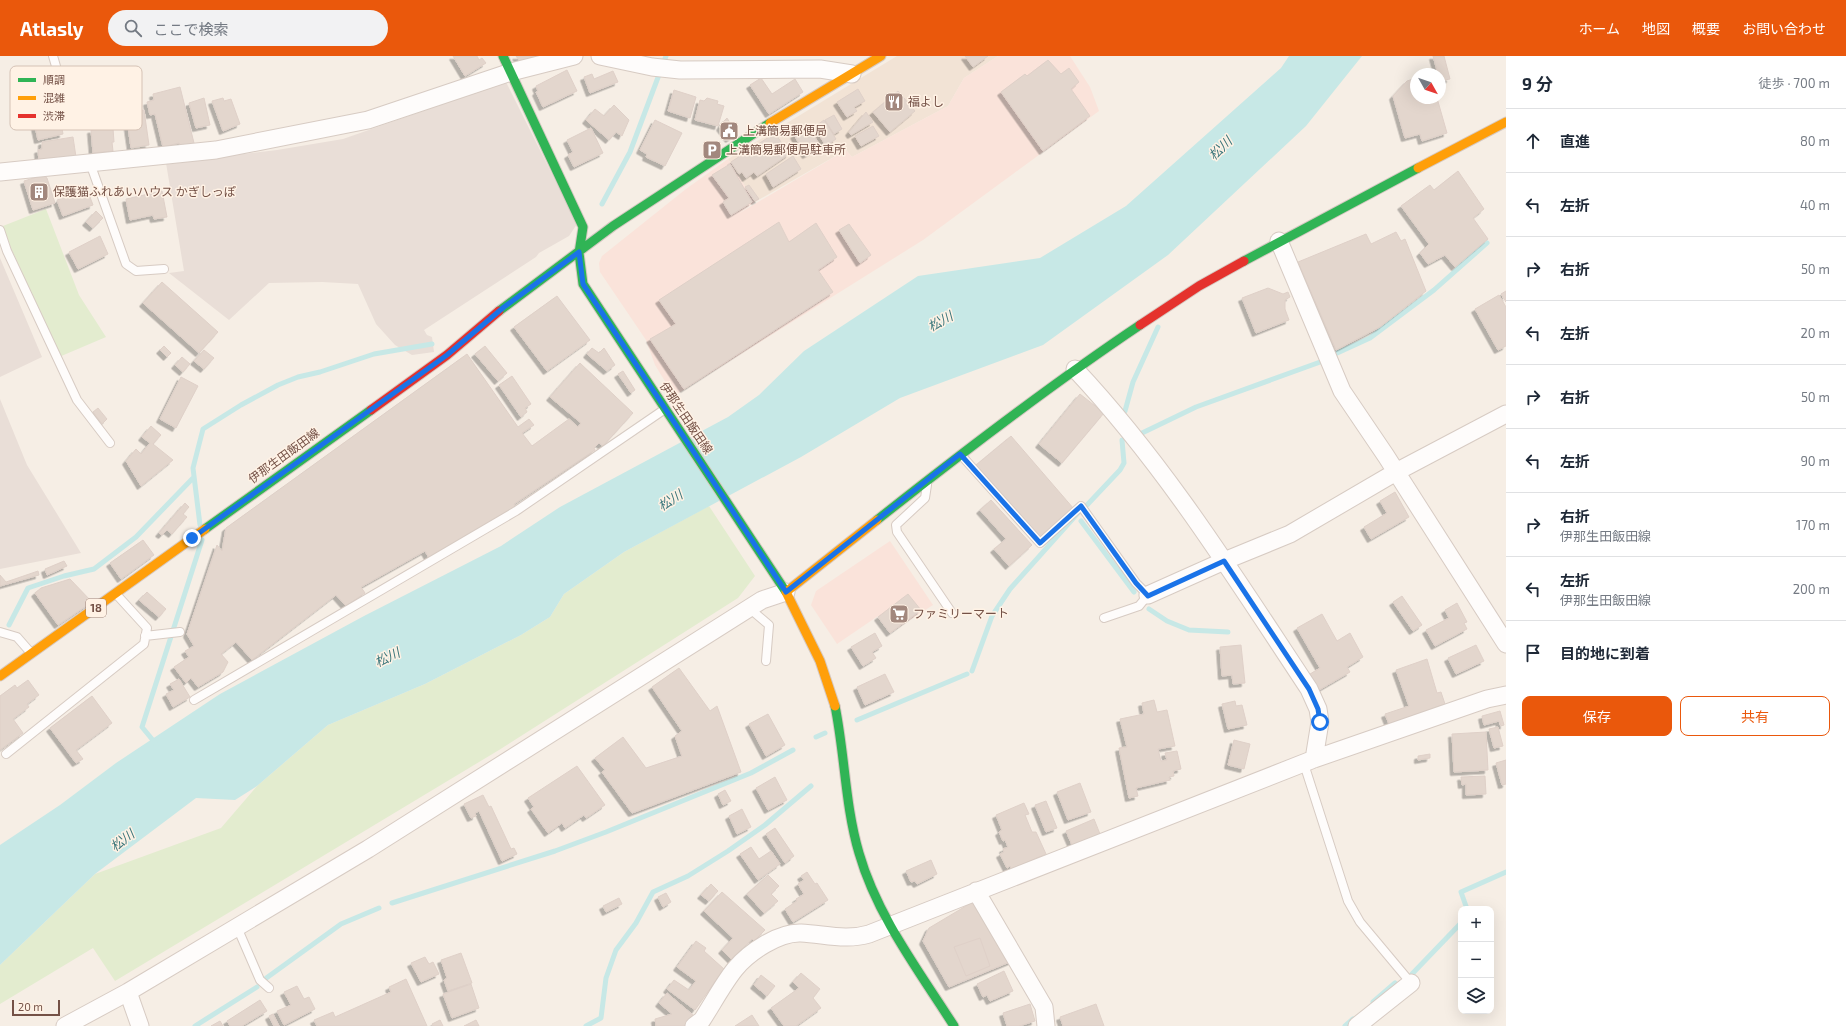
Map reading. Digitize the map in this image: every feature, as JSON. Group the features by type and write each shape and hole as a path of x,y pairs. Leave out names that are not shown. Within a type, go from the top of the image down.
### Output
{"street":[{"path":"503,56 583,226 579,252"},
{"path":"0,172 216,150 368,120 511,72 574,56"},
{"path":"600,56 652,67 678,65 820,69 852,74"},
{"name":"伊那生田飯田線","path":"0,676 447,355 504,307 613,226 751,134 881,56"},
{"path":"65,1026 128,992 368,849 762,600 786,592 960,454 1075,369 1199,286 1279,241 1506,122"},
{"path":"1279,241 1342,391 1396,472 1506,644"},
{"name":"伊那生田飯田線","path":"579,252 583,284 786,592 827,677 836,706 852,827 865,874 891,925 954,1026"},
{"path":"1075,369 1113,410 1224,561 1309,689 1318,709 1320,722 1309,762"},
{"path":"1148,596 1224,561 1290,534 1396,472 1506,414"},
{"path":"694,1026 702,1020 736,968 762,945 795,933 857,938 1309,762 1487,699 1506,695"},
{"path":"976,891 1044,1007 1046,1026"},
{"path":"1357,1026 1411,983"},
{"path":"128,992 140,1026"}],"lane":[{"path":"53,56 56,66"},
{"path":"90,163 126,264 136,271 164,269"},
{"path":"0,230 7,251 77,400 110,443"},
{"path":"194,700 516,510 668,413"},
{"path":"960,454 1040,543 1081,506 1136,583 1148,596 1140,606 1104,618"},
{"path":"929,478 925,498 896,525 897,532 952,613"},
{"path":"6,754 144,644 147,628 116,594"},
{"path":"749,608 769,624 766,661"},
{"path":"0,632 17,637 32,654"},
{"path":"145,636 180,632"},
{"path":"1309,762 1348,901 1360,922 1411,983"},
{"path":"237,927 260,980 269,988"}],"shaded area":[{"path":"897,56 998,56 964,78 948,106 852,157 846,150 755,202 728,159"},
{"path":"998,56 1070,56 1090,87 1099,111 923,240 674,396 655,365 646,340 600,272 599,263 602,256 686,189 728,159 755,202 738,214 846,150 852,157 948,106 964,78"},
{"path":"506,82 577,224 569,236 539,253 536,257 424,330 427,335 432,337 434,352 412,355 395,345 376,324 358,284 322,282 269,283 229,320 169,273 184,271 166,163 277,150 343,139"},
{"path":"0,258 42,357 0,377"},
{"path":"0,399 27,465 81,553 0,569"},
{"path":"890,541 933,605 890,633 878,616 837,644 811,605 816,591"}],"green space":[{"path":"46,209 79,295 106,337 59,357 11,248 3,226"},
{"path":"709,506 755,576 738,598 499,750 115,981 93,948 0,1004 0,965 95,874 221,828 257,786 328,725 425,684 521,635 550,617 564,594 624,552"}],"water":[{"name":"松川","path":"1289,56 1362,56 1306,126 1168,255 1043,345 900,398 801,457 624,552 564,594 550,617 521,635 425,684 328,725 257,786 235,800 196,798 95,874 0,965 0,845 60,805 116,763 220,694 364,616 501,546 560,507 728,417 759,395 804,351 918,276 1040,258 1126,206 1281,68"}],"building":[{"path":"453,56 477,56 479,60 482,58 486,63 465,76"},
{"path":"516,56 535,56 521,63"},
{"path":"965,56 988,56 973,67"},
{"path":"1433,56 1444,56 1450,79 1446,80 1446,68 1436,68"},
{"path":"1048,60 1061,74 1069,68 1079,82 1071,89 1090,116 1043,151 1001,92 1025,74 1027,76"},
{"path":"567,70 577,91 543,107 536,92 538,91 536,86"},
{"path":"613,71 618,82 590,93 584,77 592,74 594,79"},
{"path":"761,78 772,94 795,79 803,92 769,114 750,85"},
{"path":"1410,80 1410,104 1439,104 1447,133 1422,141 1420,134 1405,138 1393,96 1407,81"},
{"path":"180,87 194,143 180,146 179,143 163,147 155,114 150,115 147,102 154,100 153,94"},
{"path":"858,89 865,101 854,107 857,111 847,117 837,102"},
{"path":"674,90 696,97 690,118 668,111"},
{"path":"898,91 915,111 890,132 873,112"},
{"path":"204,98 210,125 196,128 189,103"},
{"path":"223,98 224,101 231,99 240,124 223,131 212,101"},
{"path":"707,98 718,101 717,104 724,106 718,126 695,120 700,100 704,101"},
{"path":"614,105 629,120 622,136 616,132 609,140 586,120 595,109 604,116"},
{"path":"142,110 144,110 149,145 131,148 128,130 142,130"},
{"path":"866,112 873,122 851,135 849,132"},
{"path":"834,115 842,129 834,134 825,120"},
{"name":"上溝簡易郵便局","path":"727,118 737,134 729,139 720,127"},
{"path":"655,120 682,133 665,166 646,157 647,154 640,150"},
{"path":"824,120 836,139 826,146 814,127"},
{"path":"808,126 821,147 806,155 794,135"},
{"path":"873,126 879,136 861,146 855,136"},
{"path":"591,128 603,153 574,167 568,155 573,152 567,140"},
{"path":"36,130 62,130 63,134 38,140"},
{"path":"91,130 113,130 113,151 93,153"},
{"path":"775,133 789,154 757,176 754,172 746,178 742,172 739,174 731,162"},
{"path":"73,137 76,157 39,162 38,150 42,149 42,142"},
{"path":"793,156 801,169 773,187 766,174"},
{"path":"730,164 752,202 731,215 723,202 729,198 712,175"},
{"path":"1458,171 1484,209 1473,218 1488,239 1455,267 1445,255 1428,264 1420,253 1429,244 1401,206 1430,185 1434,190"},
{"name":"保護猫ふれあいハウス かぎしっぽ","path":"43,175 47,178 55,203 33,210 24,181"},
{"path":"749,185 759,199 755,201 745,187"},
{"path":"87,189 93,205 63,216 57,200"},
{"path":"162,191 167,217 154,219 153,215 130,220 126,199"},
{"path":"96,211 103,218 93,228 86,222"},
{"path":"779,222 789,242 816,223 837,257 818,270 833,292 684,389 650,339 676,324 659,300"},
{"path":"849,224 871,255 860,263 839,230"},
{"path":"1396,232 1401,241 1405,239 1426,291 1380,327 1336,350 1298,262 1366,234 1371,244"},
{"path":"100,236 108,254 78,269 69,252"},
{"path":"162,282 218,332 199,353 143,303"},
{"path":"1268,288 1283,294 1288,292 1290,297 1285,300 1285,309 1289,320 1256,333 1242,298"},
{"path":"1506,291 1506,302 1501,294"},
{"path":"1499,295 1506,307 1506,346 1498,350 1475,309"},
{"path":"557,296 590,340 547,371 514,327"},
{"path":"164,346 171,353 167,357 160,350"},
{"path":"485,346 507,373 498,381 475,354"},
{"path":"592,348 599,353 604,348 615,365 607,371 587,354"},
{"path":"204,350 214,358 204,369 194,361"},
{"path":"467,354 518,427 529,419 534,425 522,433 532,446 569,419 578,427 581,423 550,397 580,363 633,413 603,446 599,443 594,448 595,450 514,504 515,507 429,558 425,551 361,587 365,593 346,606 336,595 252,660 236,642 221,654 228,662 223,672 198,687 191,678 186,683 174,667 189,657 185,651 194,646 187,634 217,545 222,551 226,528"},
{"path":"182,357 190,364 183,372 175,365"},
{"path":"623,371 635,390 631,393 618,374"},
{"path":"512,376 531,404 525,408 527,412 521,417 499,385"},
{"path":"181,377 198,386 176,428 160,419"},
{"path":"1080,394 1104,413 1062,463 1039,444"},
{"path":"98,408 107,419 102,424 93,412"},
{"path":"151,426 161,435 153,444 173,460 141,486 126,461 136,449 141,454 150,443 142,437"},
{"path":"1011,436 1074,509 1039,539 976,465"},
{"path":"1395,492 1409,517 1371,539 1364,527 1387,513 1380,501"},
{"path":"991,500 1032,545 1009,566 994,549 1006,539 980,510"},
{"path":"185,503 189,507 183,514 187,517 172,534 167,530 162,535 159,533"},
{"path":"143,540 154,555 121,579 110,563"},
{"path":"64,561 67,566 47,575 45,569"},
{"path":"38,571 39,575 0,586 0,575 6,582"},
{"path":"70,579 92,602 58,625 35,593 41,588"},
{"path":"147,592 166,609 159,617 139,600"},
{"name":"ファミリーマート","path":"908,594 921,610 890,633 878,617"},
{"path":"1402,596 1422,625 1413,631 1393,602"},
{"path":"1457,603 1467,622 1464,623 1467,629 1435,646 1426,630 1449,618 1445,610"},
{"path":"1322,614 1337,641 1350,633 1363,657 1347,667 1350,672 1319,690 1310,674 1320,668 1297,628"},
{"path":"875,633 882,646 872,652 876,658 863,666 851,647"},
{"path":"1241,645 1245,683 1233,684 1232,675 1222,676 1220,647"},
{"path":"1476,645 1484,661 1456,674 1448,658"},
{"path":"1427,659 1437,693 1441,692 1445,704 1389,724 1385,714 1409,706 1396,670"},
{"path":"679,668 710,711 717,706 741,772 632,813 602,772 605,770 595,758 623,737 646,768 682,756 675,736 682,731 652,687"},
{"path":"885,674 894,692 865,705 857,687"},
{"path":"179,679 190,697 173,707 166,694 174,690 170,684"},
{"path":"28,680 39,695 27,704 29,707 13,719 23,733 0,750 0,696 15,685 17,688"},
{"path":"92,696 112,723 76,750 83,759 76,763 50,728"},
{"path":"1154,700 1157,712 1167,710 1175,746 1158,749 1161,761 1167,760 1165,753 1177,751 1181,769 1173,771 1174,776 1169,777 1170,780 1136,788 1138,796 1129,798 1119,748 1127,747 1120,719 1144,714 1142,703"},
{"path":"1235,701 1236,706 1242,705 1247,725 1228,729 1222,704"},
{"path":"1500,711 1504,725 1501,726 1499,721 1484,725 1482,716"},
{"path":"768,714 785,745 766,756 749,724"},
{"path":"1498,727 1503,746 1494,748 1489,729"},
{"path":"1486,732 1488,770 1454,772 1452,734"},
{"path":"1234,740 1250,744 1244,769 1228,765"},
{"path":"1430,754 1430,758 1418,760 1418,756"},
{"path":"1506,760 1506,784 1502,785 1496,763"},
{"path":"577,766 605,805 586,818 584,815 565,828 562,823 548,833 531,809 534,807 528,798"},
{"path":"1485,776 1486,794 1466,795 1466,784 1462,785 1461,777"},
{"path":"775,777 787,800 768,810 756,788"},
{"path":"1080,783 1091,812 1068,820 1057,792"},
{"path":"725,790 731,801 723,805 718,794"},
{"path":"483,795 489,807 491,806 511,849 514,848 517,854 502,861 479,811 475,813 476,816 471,818 464,804"},
{"path":"1046,801 1057,828 1046,832 1035,805"},
{"path":"1024,803 1029,814 1025,815 1032,832 1036,832 1046,854 1011,869 1010,866 1007,868 1000,854 1004,852 1003,849 1008,847 1005,840 1003,841 999,832 1002,830 996,815"},
{"path":"742,809 751,827 737,834 729,816"},
{"path":"1094,819 1100,834 1072,845 1066,831"},
{"path":"775,828 794,856 785,863 766,834"},
{"path":"751,847 759,859 771,851 780,864 758,880 740,854"},
{"path":"931,860 937,874 917,884 915,881 911,882 906,871"},
{"path":"807,872 815,884 817,883 828,900 793,922 785,909 804,894 798,884 804,880 801,876"},
{"path":"768,875 779,886 771,894 778,901 764,913 747,894"},
{"path":"711,884 718,891 709,901 701,895"},
{"path":"722,892 765,930 754,941 752,939 732,960 722,950 733,938 704,911"},
{"path":"666,893 671,902 663,907 658,897"},
{"path":"619,898 622,904 606,912 603,906"},
{"path":"976,900 1012,961 949,987 923,941 929,928"},
{"path":"980,938 990,966 966,976 954,947"},
{"path":"696,941 706,948 704,951 724,969 695,1010 667,989 674,980 689,990 696,981 677,967"},
{"path":"461,953 472,983 448,991 444,980 447,978 441,960"},
{"path":"425,957 429,964 433,962 439,974 421,982 411,963"},
{"path":"1004,971 1013,991 990,1001 987,995 983,997 977,984"},
{"path":"801,973 820,989 813,998 821,1008 796,1026 784,1026 771,1008 799,988 793,982"},
{"path":"761,975 775,986 767,996 754,985"},
{"path":"406,979 427,1026 317,1026 314,1020 333,1012 335,1017 391,992 389,987"},
{"path":"471,984 479,1008 452,1018 443,994"},
{"path":"297,986 304,999 309,997 315,1009 284,1025 277,1011 291,1005 284,992"},
{"path":"667,993 694,1016 685,1026 656,1026 655,1019 672,1014 659,1003"},
{"path":"260,1000 267,1011 242,1026 230,1026 227,1021"},
{"path":"1030,1004 1035,1021 1019,1026 1007,1026 1003,1013"},
{"path":"1096,1004 1104,1026 1063,1026 1060,1017"},
{"path":"273,1014 279,1026 274,1026 269,1016"},
{"path":"752,1015 759,1026 735,1026"},
{"path":"440,1020 443,1026 433,1026 432,1024"},
{"path":"476,1020 479,1026 464,1026"},
{"path":"220,1021 223,1026 211,1026"}],"waterway":[{"path":"602,204 630,152 666,56"},
{"path":"1335,354 1370,338 1434,290 1487,243"},
{"path":"1125,411 1133,382 1158,327"},
{"path":"200,525 193,468 203,429 241,405 278,385 298,377 320,372 374,354 432,344"},
{"path":"1140,434 1196,407 1323,361"},
{"path":"1087,505 1120,470 1124,463 1122,440"},
{"path":"9,625 28,588 64,576 94,569 136,537 194,477"},
{"path":"972,671 992,616 1010,589 1078,513"},
{"path":"1081,521 1134,592"},
{"path":"156,744 142,727 202,540"},
{"path":"1149,609 1167,621 1189,630 1228,632"},
{"path":"857,720 967,674"},
{"path":"816,737 825,733"},
{"path":"392,903 555,851 606,832 751,773 793,750"},
{"path":"586,1026 601,1018 606,978 616,950 636,923 653,892 688,876 728,851 765,825 811,786"},
{"path":"1466,906 1461,892 1506,872"},
{"path":"265,979 341,924 379,908"},
{"path":"1412,974 1458,926"},
{"path":"1373,1002 1395,983"},
{"path":"195,1026 257,987"},
{"path":"1345,1026 1353,1019"}],"traffic: fast":[{"path":"503,56 583,227 579,253"},
{"path":"499,311 613,226 770,123"},
{"path":"1244,261 1418,168"},
{"path":"579,253 583,284 786,592"},
{"path":"877,520 1007,420 1140,325"},
{"path":"205,529 371,410"},
{"path":"835,706 854,835 867,876 877,899 900,942 954,1026"}],"traffic: slow":[{"path":"770,123 881,56"},
{"path":"1418,168 1506,122"},
{"path":"835,706 820,661 786,592 877,520"},
{"path":"0,676 205,529"}],"traffic: jam":[{"path":"1140,325 1199,286 1244,261"},
{"path":"371,410 447,355 499,311"}],"place":[{"name":"福よし","path":"894,102"},
{"name":"上溝簡易郵便局","path":"729,131"},
{"name":"上溝簡易郵便局駐車所","path":"712,150"},
{"name":"保護猫ふれあいハウス かぎしっぽ","path":"39,192"},
{"name":"ファミリーマート","path":"899,614"}],"route":[{"path":"192,538 447,355 504,307 579,252 583,284 786,592 960,454 1040,543 1081,506 1136,583 1148,596 1224,561 1309,689 1318,709 1320,722"}]}
